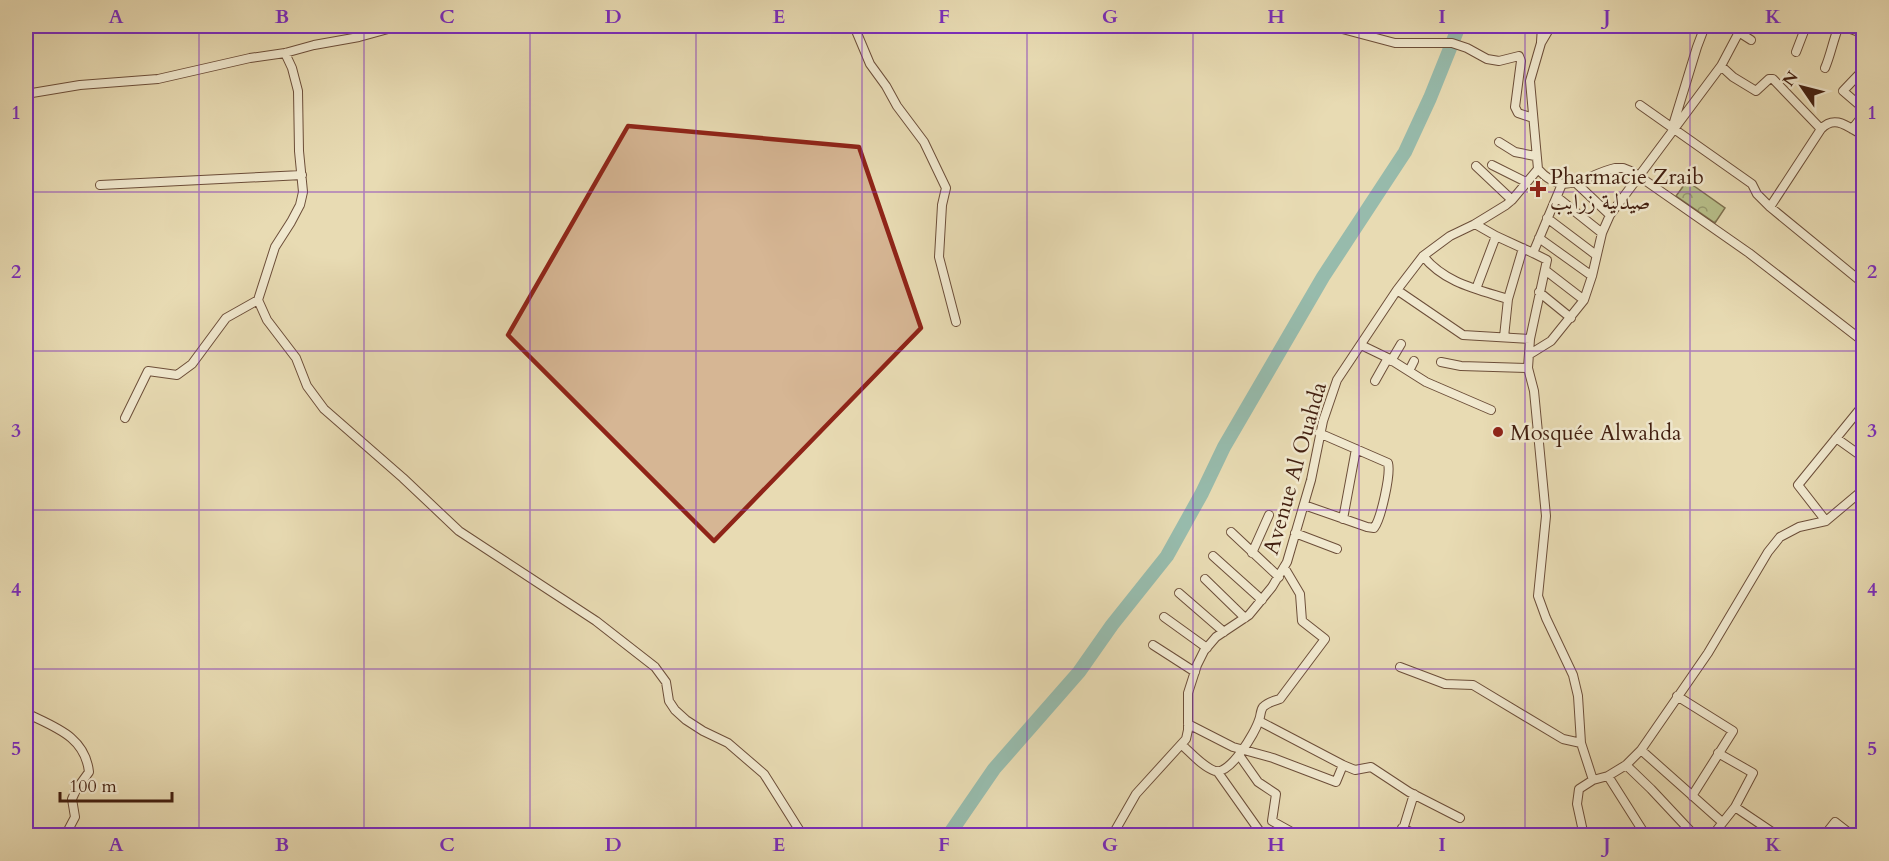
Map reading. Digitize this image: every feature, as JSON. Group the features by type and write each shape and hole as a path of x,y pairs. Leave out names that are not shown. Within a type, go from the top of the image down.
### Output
{"street":[{"path":"26,94 80,85 158,79 250,58 379,33 399,26"},
{"path":"854,26 870,64 924,142 945,185 939,257 956,322"},
{"path":"1331,26 1395,43 1452,43 1487,59 1499,61 1519,56 1521,61 1515,107 1518,113 1533,118"},
{"path":"1542,26 1541,43 1530,81 1535,156 1538,169 1548,178 1562,184 1576,183 1615,168 1623,168 1639,176 1741,247 1863,342"},
{"path":"1541,43 1551,26"},
{"path":"1675,130 1674,122 1705,26"},
{"path":"1729,26 1751,40"},
{"path":"1796,52 1806,26"},
{"path":"1824,68 1841,26 1854,28 1863,34"},
{"path":"1530,354 1551,341 1584,300 1602,233 1610,215 1721,66 1738,32"},
{"path":"285,53 298,91 303,192 300,206 275,247 258,300 267,320 296,358 307,386 324,409 459,531 596,621 655,667 666,682 669,700 675,710 703,731 728,743 764,774 803,836"},
{"path":"1721,66 1733,77 1756,91 1769,79 1773,79 1821,129"},
{"path":"1863,69 1843,91 1863,108"},
{"path":"1640,105 1752,184 1757,194 1770,207 1863,284"},
{"path":"1852,129 1863,114"},
{"path":"1770,207 1827,122 1832,121 1863,136"},
{"path":"1499,142 1515,152 1535,156"},
{"path":"1492,165 1526,182"},
{"path":"1476,166 1512,200"},
{"name":"Avenue Al Ouahda","path":"1112,836 1136,794 1186,739 1188,693 1207,648 1216,638 1245,618 1262,600 1284,567 1311,480 1319,433 1337,380 1397,290 1423,256 1450,236 1475,224 1512,200 1538,169"},
{"path":"100,186 302,175"},
{"path":"1576,183 1610,215"},
{"path":"1533,253 1562,184"},
{"path":"1558,198 1602,233"},
{"path":"1547,218 1596,255"},
{"path":"1475,224 1547,261 1530,339 1528,368 1538,422 1546,516 1538,596 1573,675 1578,696 1581,743 1593,780"},
{"path":"1476,289 1496,236"},
{"path":"1539,238 1592,276"},
{"path":"1504,337 1508,299 1523,248"},
{"path":"1423,256 1442,275 1508,299"},
{"path":"1545,270 1584,300"},
{"path":"1397,290 1463,334 1530,339"},
{"path":"1539,292 1570,318"},
{"path":"125,418 148,371 177,375 192,364 225,318 258,300"},
{"path":"1375,381 1401,344"},
{"path":"1361,345 1426,382 1491,410"},
{"path":"1409,371 1414,361"},
{"path":"1441,362 1461,366 1528,368"},
{"path":"1826,521 1798,485 1863,404"},
{"path":"1304,505 1374,528 1389,471 1389,465 1385,460 1319,433"},
{"path":"1836,438 1863,458"},
{"path":"1343,519 1356,450"},
{"path":"1584,835 1578,812 1577,795 1580,788 1626,765 1641,750 1708,653 1768,552 1780,537 1790,530 1809,523 1826,521 1863,489"},
{"path":"1252,553 1269,515"},
{"path":"1231,532 1279,577"},
{"path":"1295,534 1337,549"},
{"path":"1213,556 1262,600"},
{"path":"1182,745 1208,767 1222,771 1241,752 1259,721 1262,709 1270,701 1280,699 1325,639 1302,621 1300,594 1284,567"},
{"path":"1205,579 1245,618"},
{"path":"1179,593 1224,632"},
{"path":"1164,617 1207,648"},
{"path":"1153,645 1195,672"},
{"path":"1400,667 1445,684 1473,685 1563,739 1581,743"},
{"path":"1677,696 1733,730 1692,796"},
{"path":"26,713 53,726 79,745 88,762 89,772 72,799 75,817 65,836"},
{"path":"1259,721 1343,765 1358,770 1371,767 1414,794 1460,818"},
{"path":"1188,724 1241,752 1336,782 1343,765"},
{"path":"1641,750 1722,822"},
{"path":"1241,752 1258,782 1276,794 1272,820 1299,836"},
{"path":"1719,753 1753,773 1735,807 1716,831 1722,836"},
{"path":"1626,765 1652,789 1695,836"},
{"path":"1217,771 1263,836"},
{"path":"1608,776 1646,835"},
{"path":"1414,794 1401,832 1419,836"},
{"path":"1735,807 1778,836"},
{"path":"1824,836 1835,822 1853,836"}],"highlighted area":[{"path":"628,126 859,147 921,328 714,541 508,335"}],"green space":[{"path":"1687,181 1725,208 1715,223 1676,196"}],"waterway":[{"path":"948,836 994,769 1079,672 1112,625 1167,556 1202,493 1224,447 1323,277 1405,152 1459,26"}],"place":[{"name":"Pharmacie Zraib صيدلية زرايب","path":"1538,189"},
{"name":"Mosquée Alwahda","path":"1498,432"}]}
